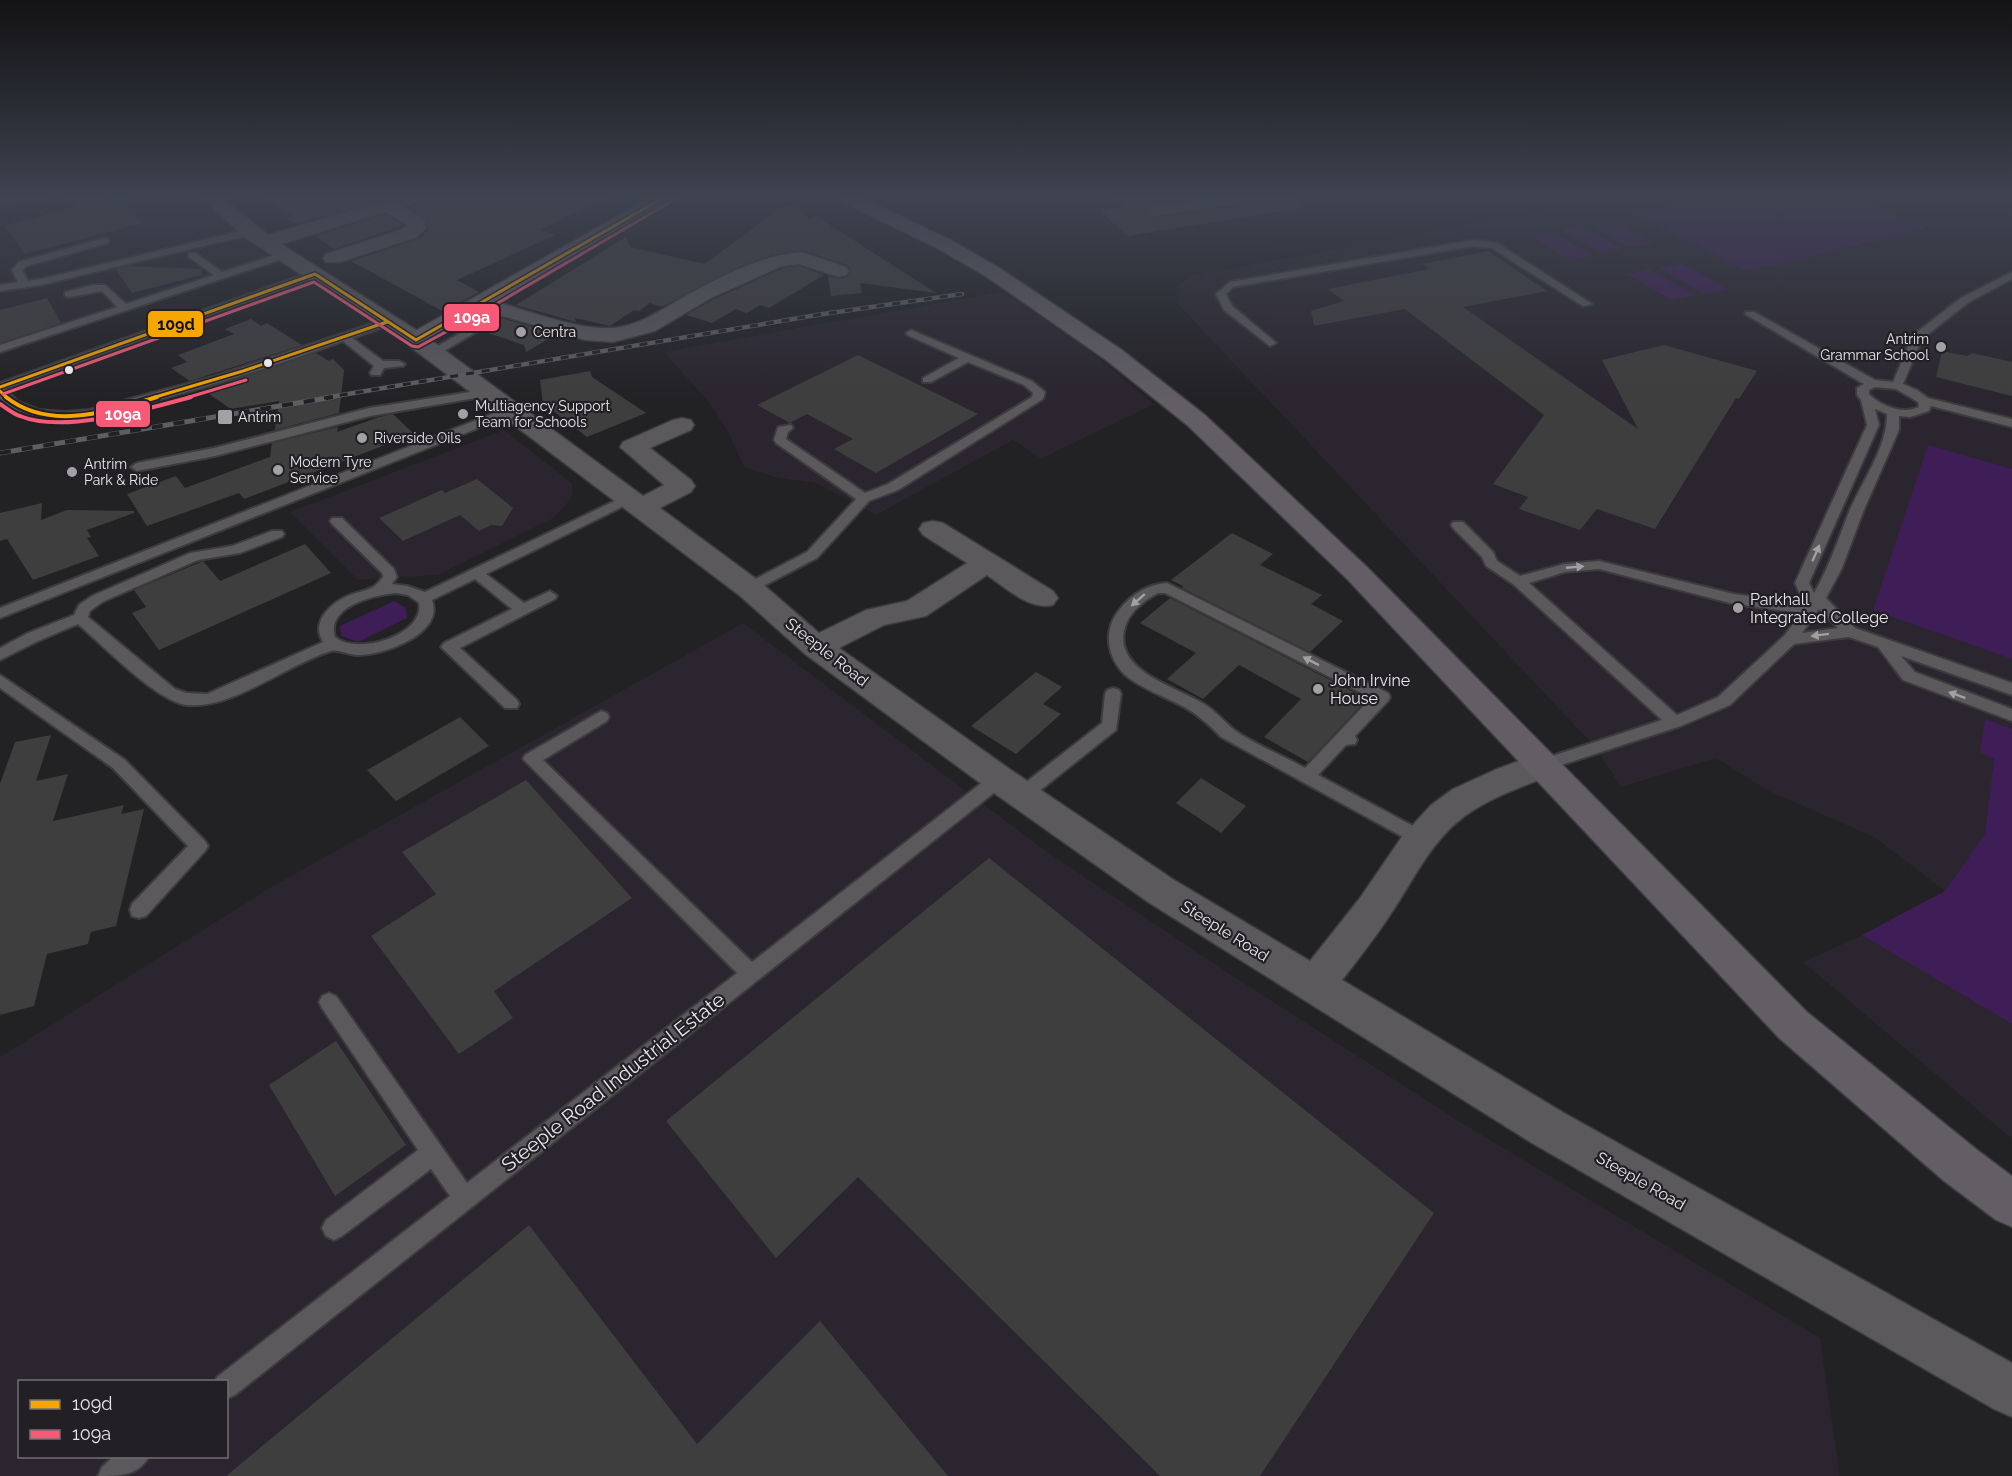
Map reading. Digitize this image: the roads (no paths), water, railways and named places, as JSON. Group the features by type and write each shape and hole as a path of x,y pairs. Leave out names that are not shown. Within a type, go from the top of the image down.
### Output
{"street":[{"name":"Steeple Road","path":"299,264 500,401 748,588 816,647 1161,891 1548,1128 2012,1391"},
{"path":"424,347 464,314 550,264"},
{"path":"482,304 585,333 626,333 647,326 704,294 770,264"},
{"path":"820,264 839,271"},
{"path":"978,264 1034,298 1114,355 1196,420 1357,573 1793,1025 1960,1165 2012,1204"},
{"path":"633,503 682,486 632,447 682,425"},
{"path":"933,529 1043,598"},
{"path":"816,647 876,617 916,609 986,563"},
{"path":"1314,986 1381,899 1420,838 1455,806 1493,784 1543,765"}],"lane":[{"path":"23,264 17,270 25,285"},
{"path":"0,288 128,264"},
{"path":"204,264 221,276"},
{"path":"0,350 258,264"},
{"path":"1270,343 1228,308 1221,294 1230,285 1353,264"},
{"path":"1524,264 1587,304"},
{"path":"315,274 0,389 8,401 39,413 64,416 96,413 244,373 387,322"},
{"path":"1898,386 1917,338 1965,300 2012,275"},
{"path":"69,294 93,288 105,288 125,309"},
{"path":"1750,314 1873,384 1898,386 1916,394 1924,401 2012,423"},
{"path":"748,588 812,555 864,498 893,487 1037,399 1038,392 1028,383 911,333"},
{"path":"344,337 378,369 399,364"},
{"path":"927,380 968,357"},
{"path":"1873,384 1863,388 1863,395 1893,411 1917,412 1924,408 1924,401"},
{"path":"1867,399 1873,425 1802,583 1814,605 1850,632 1884,646 2012,689"},
{"path":"137,467 215,452 369,412 500,401"},
{"path":"0,613 500,401"},
{"path":"1543,765 1675,722 1724,700 1790,639 1814,605 1835,568 1893,429 1893,411"},
{"path":"787,428 782,430 780,440 864,498"},
{"path":"423,599 633,503"},
{"path":"337,521 389,572 390,576 381,589"},
{"path":"1458,525 1488,555 1491,563 1518,581 1675,722"},
{"path":"0,655 33,637 80,618 84,608 97,599 195,556 235,550 277,534"},
{"path":"1518,581 1564,568 1599,565 1734,599 1814,605"},
{"path":"476,573 523,609"},
{"path":"1307,776 1347,738 1382,697 1167,588 1159,587 1149,591 1120,615 1114,630 1120,655 1131,670 1214,718 1227,733 1420,838"},
{"path":"381,589 410,590 423,599 427,612 422,622 411,633 396,642 378,648 344,649 333,644 327,636 326,627 334,613 351,600 381,589"},
{"path":"512,704 449,647 550,596"},
{"path":"80,618 170,693 198,701 209,700 333,644"},
{"path":"1790,639 1850,632"},
{"path":"1884,646 1910,676 2012,715"},
{"path":"0,680 119,764 199,846 139,910"},
{"name":"Steeple Road Industrial Estate","path":"228,1384 751,974 1011,787 1110,726 1113,694"},
{"path":"602,717 531,759 751,974"},
{"path":"329,1002 465,1199"},
{"path":"334,1228 433,1152"},
{"path":"111,1476 134,1458"}],"railway":[{"path":"324,398 823,314 962,294"},
{"path":"0,453 333,397"}],"place":[{"name":"Centra","path":"521,332"},
{"name":"Antrim Grammar School","path":"1941,347"},
{"name":"Multiagency Support Team for Schools","path":"463,414"},
{"name":"Antrim","path":"225,417"},
{"name":"Riverside Oils","path":"362,438"},
{"name":"Modern Tyre Service","path":"278,470"},
{"name":"Antrim Park & Ride","path":"72,472"},
{"name":"Parkhall Integrated College","path":"1738,608"},
{"name":"John Irvine House","path":"1318,689"}]}
